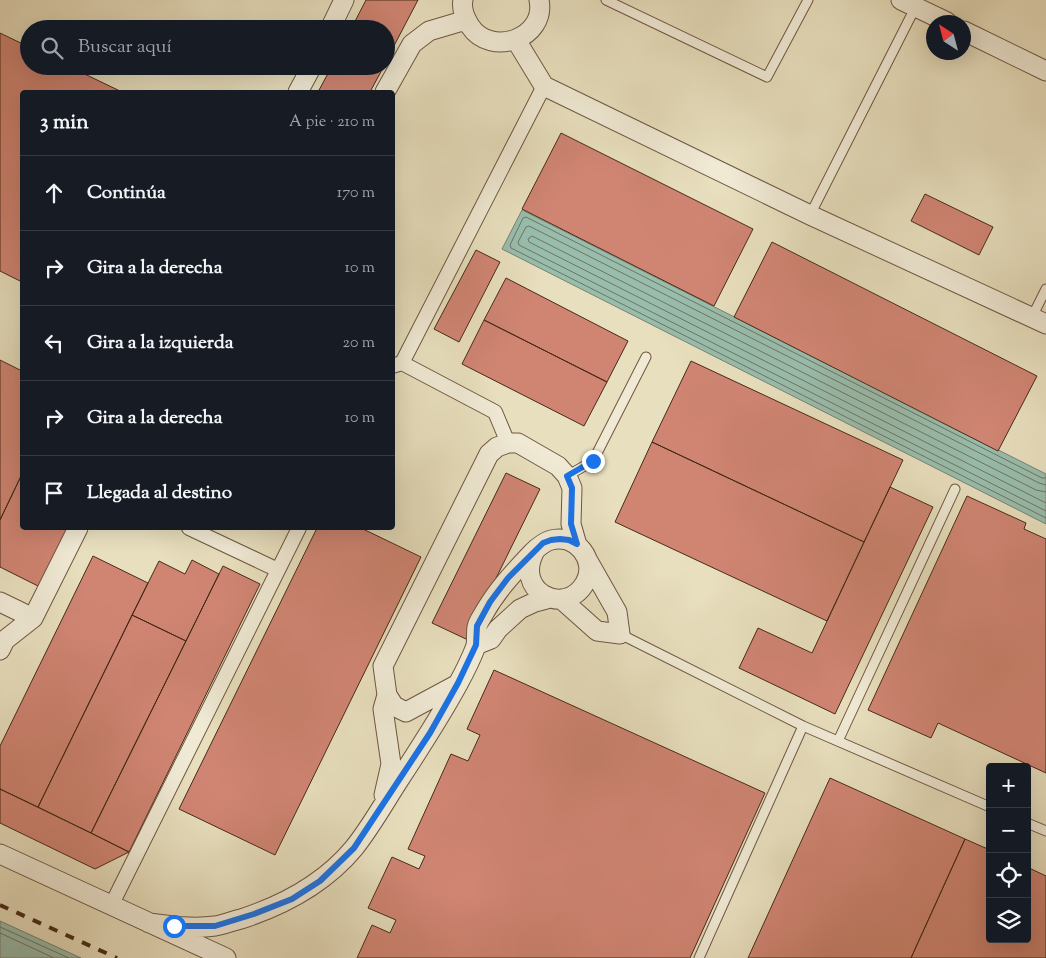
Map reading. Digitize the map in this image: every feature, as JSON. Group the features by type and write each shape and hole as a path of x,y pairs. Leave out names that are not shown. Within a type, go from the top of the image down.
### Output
{"street":[{"path":"334,20 344,0"},
{"path":"463,0 462,5 466,20 474,32 487,41 502,43 516,40 529,31 537,19 539,0"},
{"path":"912,2 935,15"},
{"path":"395,74 412,44 429,31 466,20"},
{"path":"971,34 1046,71"},
{"path":"516,40 544,86 810,215 1039,321"},
{"path":"299,90 307,75"},
{"path":"386,90 395,75"},
{"path":"508,443 495,412 397,364 544,86"},
{"path":"458,683 406,712 394,706 387,695 382,666 489,454 497,447 508,443 518,443 558,466 567,476 572,488 571,524 577,544"},
{"path":"0,650 5,640 33,618 77,530"},
{"path":"193,530 278,570"},
{"path":"111,906 298,530"},
{"path":"149,924 215,926 254,914 292,899 320,881 354,848 430,733 458,683 476,645 477,626 490,602 508,578 536,549 543,543 551,540 569,540 577,544 583,551 617,612 620,634 597,631 555,598 541,593 534,586 529,568 531,558 536,549"},
{"path":"476,645 491,639 498,629 520,609 535,602 571,596 580,591 586,582 589,571 588,561"},
{"path":"0,602 33,618"},
{"path":"382,806 391,764 383,709 387,695"},
{"path":"0,854 226,958"}],"lane":[{"path":"606,0 767,77 808,0"},
{"path":"810,215 912,2"},
{"path":"1039,321 1046,289"},
{"path":"567,476 593,461 646,357"},
{"path":"838,741 955,489"},
{"path":"620,634 803,726 986,804"},
{"path":"699,958 803,726"},
{"path":"1031,825 1046,831"}],"water":[{"path":"522,210 1046,474 1046,524 502,249"},
{"path":"0,921 81,958 0,958"}],"building":[{"path":"366,0 418,0 395,44 395,20 356,20"},
{"path":"0,33 20,43 20,75 87,75 118,90 20,90 20,281 0,271"},
{"path":"327,75 379,75 371,90 319,90"},
{"path":"561,133 753,229 714,306 522,209"},
{"path":"925,194 993,227 979,255 911,221"},
{"path":"772,242 1037,376 998,451 734,317"},
{"path":"476,250 500,262 459,342 434,329"},
{"path":"506,278 628,341 607,382 484,320"},
{"path":"484,320 607,382 584,426 462,364"},
{"path":"0,360 20,370 20,478 0,520"},
{"path":"691,361 903,460 864,542 652,442"},
{"path":"652,442 864,542 827,621 615,522"},
{"path":"506,473 540,489 466,639 432,623"},
{"path":"20,478 20,530 69,530 40,587 0,567 0,520"},
{"path":"890,487 933,507 835,714 739,668 758,628 812,653"},
{"path":"967,496 1026,523 1024,529 1046,539 1046,773 1031,766 1031,763 1024,763 938,723 931,738 868,710"},
{"path":"316,530 365,530 421,557 275,855 179,809"},
{"path":"93,556 148,583 38,807 0,789 0,746"},
{"path":"192,560 219,574 186,641 132,615 159,561 185,574"},
{"path":"223,566 260,584 129,852 91,833"},
{"path":"132,615 186,641 91,833 38,807"},
{"path":"494,670 765,793 690,958 357,958 372,925 390,933 396,920 368,908 392,857 419,869 425,856 408,849 451,754 468,761 480,735 467,729"},
{"path":"830,778 965,839 911,958 748,958"},
{"path":"0,789 129,852 95,869 0,823"},
{"path":"965,839 986,848 986,943 1031,943 1031,869 1046,876 1046,958 911,958"}],"railway":[{"path":"0,905 117,958"}],"route":[{"path":"174,926 215,926 254,914 292,899 320,881 354,848 430,733 458,683 476,645 477,626 490,602 508,578 543,543 560,539 569,540 577,544 571,524 572,488 567,476 593,461"}]}
